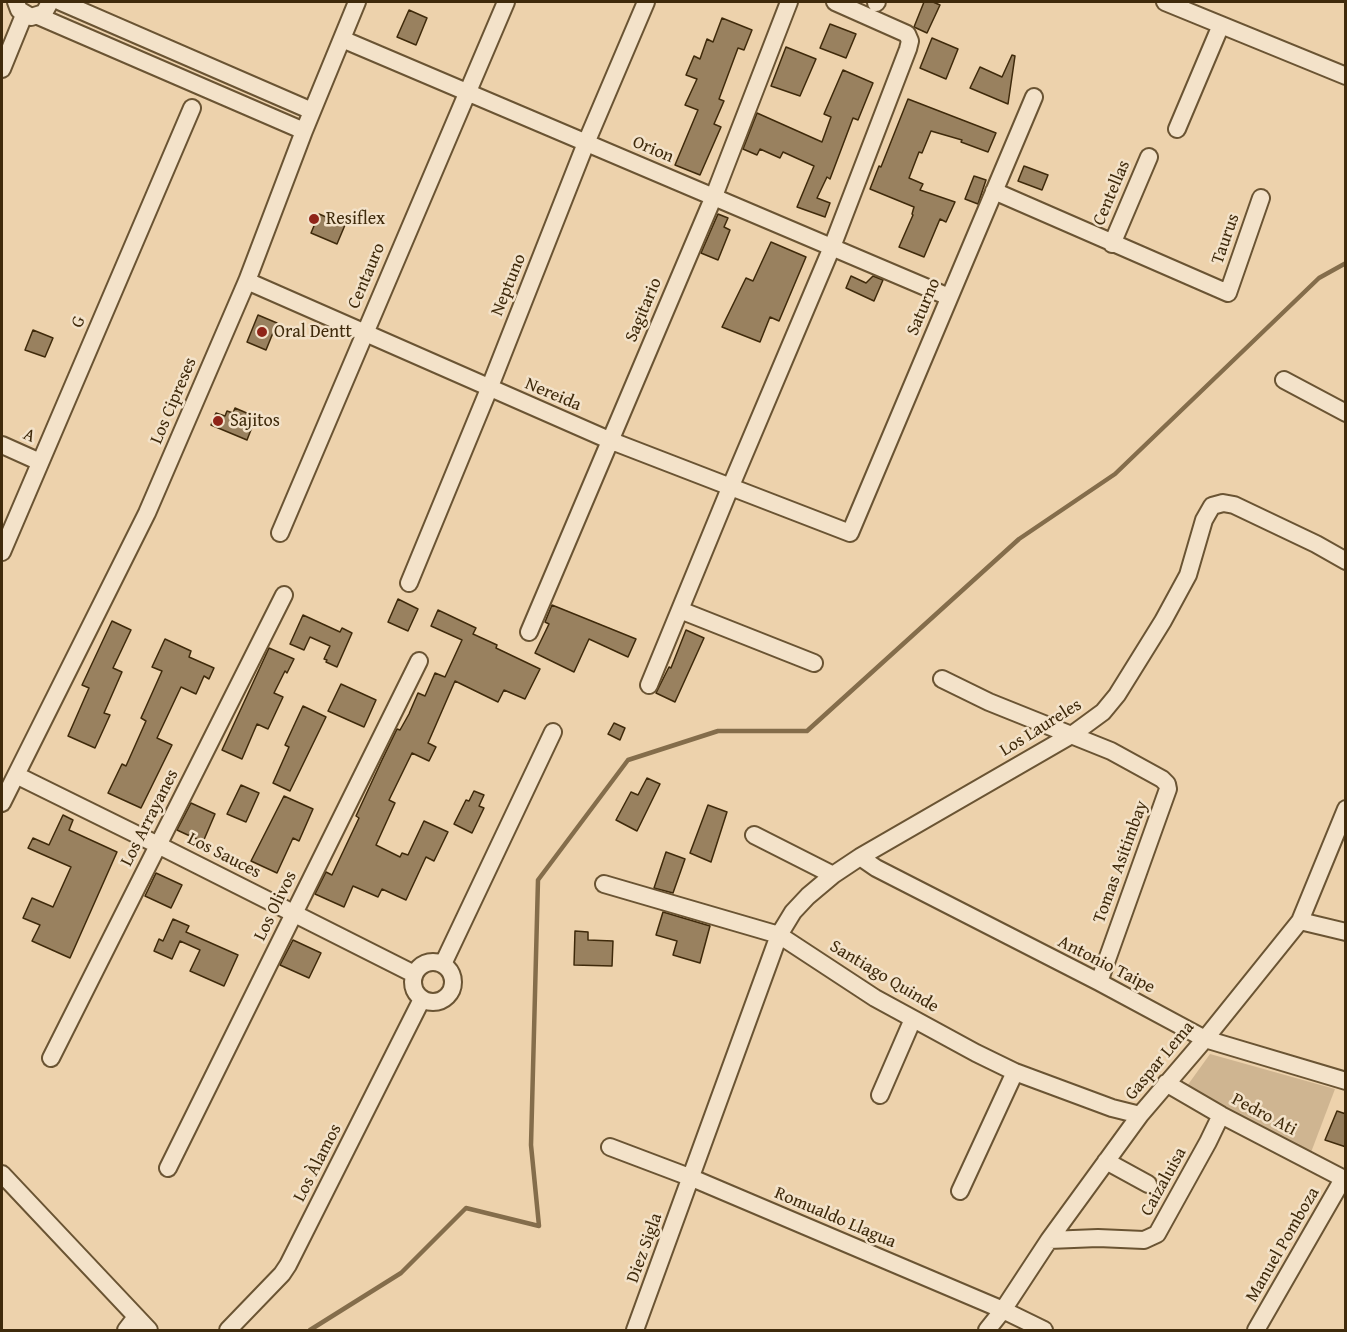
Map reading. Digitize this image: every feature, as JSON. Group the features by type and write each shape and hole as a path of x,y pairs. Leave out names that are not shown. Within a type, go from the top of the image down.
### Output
{"street":[{"path":"26,11 48,9 50,2"},
{"path":"61,2 312,111"},
{"name":"Los Cipreses","path":"2,804 147,513 247,281 304,131 357,2"},
{"name":"Centauro","path":"280,533 506,2"},
{"name":"Neptuno","path":"409,583 489,389 586,143 646,2"},
{"name":"Sagitario","path":"529,632 714,196 789,2"},
{"path":"649,686 832,247 908,49 910,41 906,34 835,2"},
{"path":"1165,2 1343,75"},
{"path":"2,69 26,11"},
{"path":"26,11 304,131"},
{"path":"1177,129 1221,25"},
{"name":"Orion","path":"342,39 949,297"},
{"name":"Saturno","path":"850,533 1034,97"},
{"name":"G","path":"2,552 192,108"},
{"name":"Centellas","path":"1112,244 1149,157"},
{"path":"994,191 1112,244"},
{"name":"Taurus","path":"1112,244 1228,293 1261,198"},
{"name":"Nereida","path":"247,281 609,440 850,533"},
{"path":"1284,380 1346,413"},
{"name":"A","path":"2,446 40,462"},
{"name":"Los Laureles","path":"780,935 793,912 833,875 860,857 1073,734 1103,712 1118,695 1188,575 1204,520 1212,506 1223,503 1234,506 1316,544 1346,561"},
{"name":"Los Arrayanes","path":"51,1058 284,595"},
{"path":"680,610 814,663"},
{"name":"Los Olivos","path":"168,1168 419,660"},
{"path":"942,679 989,702 1073,734"},
{"path":"443,964 554,732"},
{"name":"Tomas Asitimbay","path":"1073,734 1111,751 1162,779 1168,789 1099,982"},
{"name":"Los Sauces","path":"16,775 414,974"},
{"name":"Gaspar Lema","path":"987,1330 1140,1115 1300,921 1346,809"},
{"path":"754,835 833,875"},
{"name":"Antonio Taipe","path":"860,857 876,868 1205,1039 1346,1081"},
{"name":"Santiago Quinde","path":"604,884 780,935 875,998 1015,1072 1112,1108 1140,1115"},
{"path":"1300,921 1346,932"},
{"name":"Diez Sigla","path":"635,1330 780,935"},
{"path":"430,962 443,964 452,973 454,979 451,992 442,1000 435,1002 422,999 414,988 414,974 418,968 430,962"},
{"name":"Los Àlamos","path":"228,1330 288,1265 422,999"},
{"path":"880,1095 913,1019"},
{"path":"960,1191 1015,1072"},
{"name":"Pedro Ati","path":"1166,1083 1221,1115 1344,1179"},
{"name":"Caizaluisa","path":"1049,1240 1098,1238 1143,1240 1157,1234 1221,1115"},
{"name":"Romualdo Llagua","path":"610,1147 692,1178 1003,1310 1044,1330"},
{"path":"1106,1161 1148,1184"},
{"path":"2,1174 131,1324 150,1330"},
{"name":"Manuel Pomboza","path":"1256,1330 1344,1179"}],"shaded area":[{"path":"1210,1054 1335,1089 1310,1155 1187,1086"}],"building":[{"path":"924,2 940,5 927,33 914,27"},
{"path":"409,10 427,18 416,45 397,37"},
{"path":"722,18 752,30 744,50 738,48 719,99 724,101 714,124 721,127 700,175 675,165 698,110 685,105 697,79 686,75 694,56 700,59 707,39 713,42"},
{"path":"830,24 856,34 846,58 820,48"},
{"path":"932,38 958,49 946,79 920,68"},
{"path":"786,47 816,59 800,96 771,86"},
{"path":"1012,55 1015,56 1008,104 970,88 980,67 1002,77"},
{"path":"843,70 873,83 858,120 853,118 830,179 827,177 817,198 830,203 825,217 797,207 814,166 783,152 780,158 760,149 757,155 743,149 757,113 822,142 831,117 824,114"},
{"path":"908,99 996,133 988,152 961,142 962,140 931,131 922,153 919,152 909,178 923,184 920,190 955,202 946,222 940,219 924,257 899,247 913,215 914,207 870,189"},
{"path":"1024,166 1048,175 1042,190 1018,181"},
{"path":"974,176 986,180 978,204 965,199"},
{"path":"319,214 345,225 337,244 311,233"},
{"path":"718,214 728,218 724,227 730,230 718,260 701,253"},
{"path":"771,242 806,257 779,321 770,317 760,342 722,327 746,278 753,281"},
{"path":"851,276 866,283 873,276 883,280 874,301 846,288"},
{"name":"Oral Dentt","path":"258,315 277,323 266,350 247,342"},
{"path":"33,330 53,338 45,357 25,350"},
{"path":"235,408 256,417 247,440 211,425 216,413 225,416 227,411 233,413"},
{"path":"398,599 418,609 408,631 388,622"},
{"path":"552,605 636,639 628,657 589,639 574,672 535,653 549,624 545,622"},
{"path":"438,610 476,628 473,634 497,645 496,648 540,669 525,699 504,690 498,702 455,681 428,743 436,747 429,761 412,753 389,800 395,803 376,845 400,857 402,853 408,855 424,821 448,832 434,861 426,857 406,900 382,889 378,897 353,886 344,907 315,894 326,872 332,875 359,818 356,816 397,729 400,730 418,693 425,696 435,673 445,677 462,640 431,626"},
{"path":"303,615 340,632 342,628 352,633 337,667 324,659 330,646 310,637 304,650 290,644"},
{"path":"112,621 131,630 113,668 122,672 104,713 110,715 95,748 68,736 89,688 82,685"},
{"path":"686,630 704,638 675,702 656,693 669,667 671,668"},
{"path":"165,639 191,651 189,657 214,668 209,679 204,676 196,694 181,687 157,738 172,745 141,808 108,793 122,764 126,766 146,721 141,718 162,671 152,667"},
{"path":"269,648 294,659 274,693 283,697 268,729 257,724 242,759 222,750"},
{"path":"341,684 376,700 364,727 328,711"},
{"path":"303,706 326,717 290,791 273,783 289,747 285,745"},
{"path":"614,723 625,728 620,740 608,734"},
{"path":"647,778 660,784 637,831 616,820 631,792 638,795"},
{"path":"241,785 259,793 246,822 227,814"},
{"path":"474,791 484,795 479,806 484,808 472,833 454,824 466,800 469,801"},
{"path":"284,796 313,809 299,841 293,838 277,873 251,861"},
{"path":"191,803 215,814 203,842 177,830"},
{"path":"708,805 727,812 711,862 690,853"},
{"path":"63,815 73,820 69,830 117,852 70,958 32,941 40,925 23,918 32,898 53,907 71,867 28,848 33,838 49,845"},
{"path":"666,852 685,859 673,893 654,888"},
{"path":"156,873 182,885 171,908 145,896"},
{"path":"663,912 710,926 700,963 673,955 677,941 656,935"},
{"path":"173,919 189,926 186,932 238,955 224,986 190,971 200,950 180,941 172,959 154,951 159,939 163,941"},
{"path":"575,931 588,932 588,940 613,941 612,966 574,965"},
{"path":"293,940 321,953 309,978 280,965"},
{"path":"1337,1111 1346,1114 1346,1147 1325,1140"}],"waterway":[{"path":"310,1330 401,1273 466,1208 539,1226 531,1145 538,880 628,760 718,731 807,731 1019,539 1115,474 1319,278 1346,263"}],"place":[{"name":"Resiflex","path":"314,219"},
{"name":"Oral Dentt","path":"262,332"},
{"name":"Sajitos","path":"218,421"}]}
